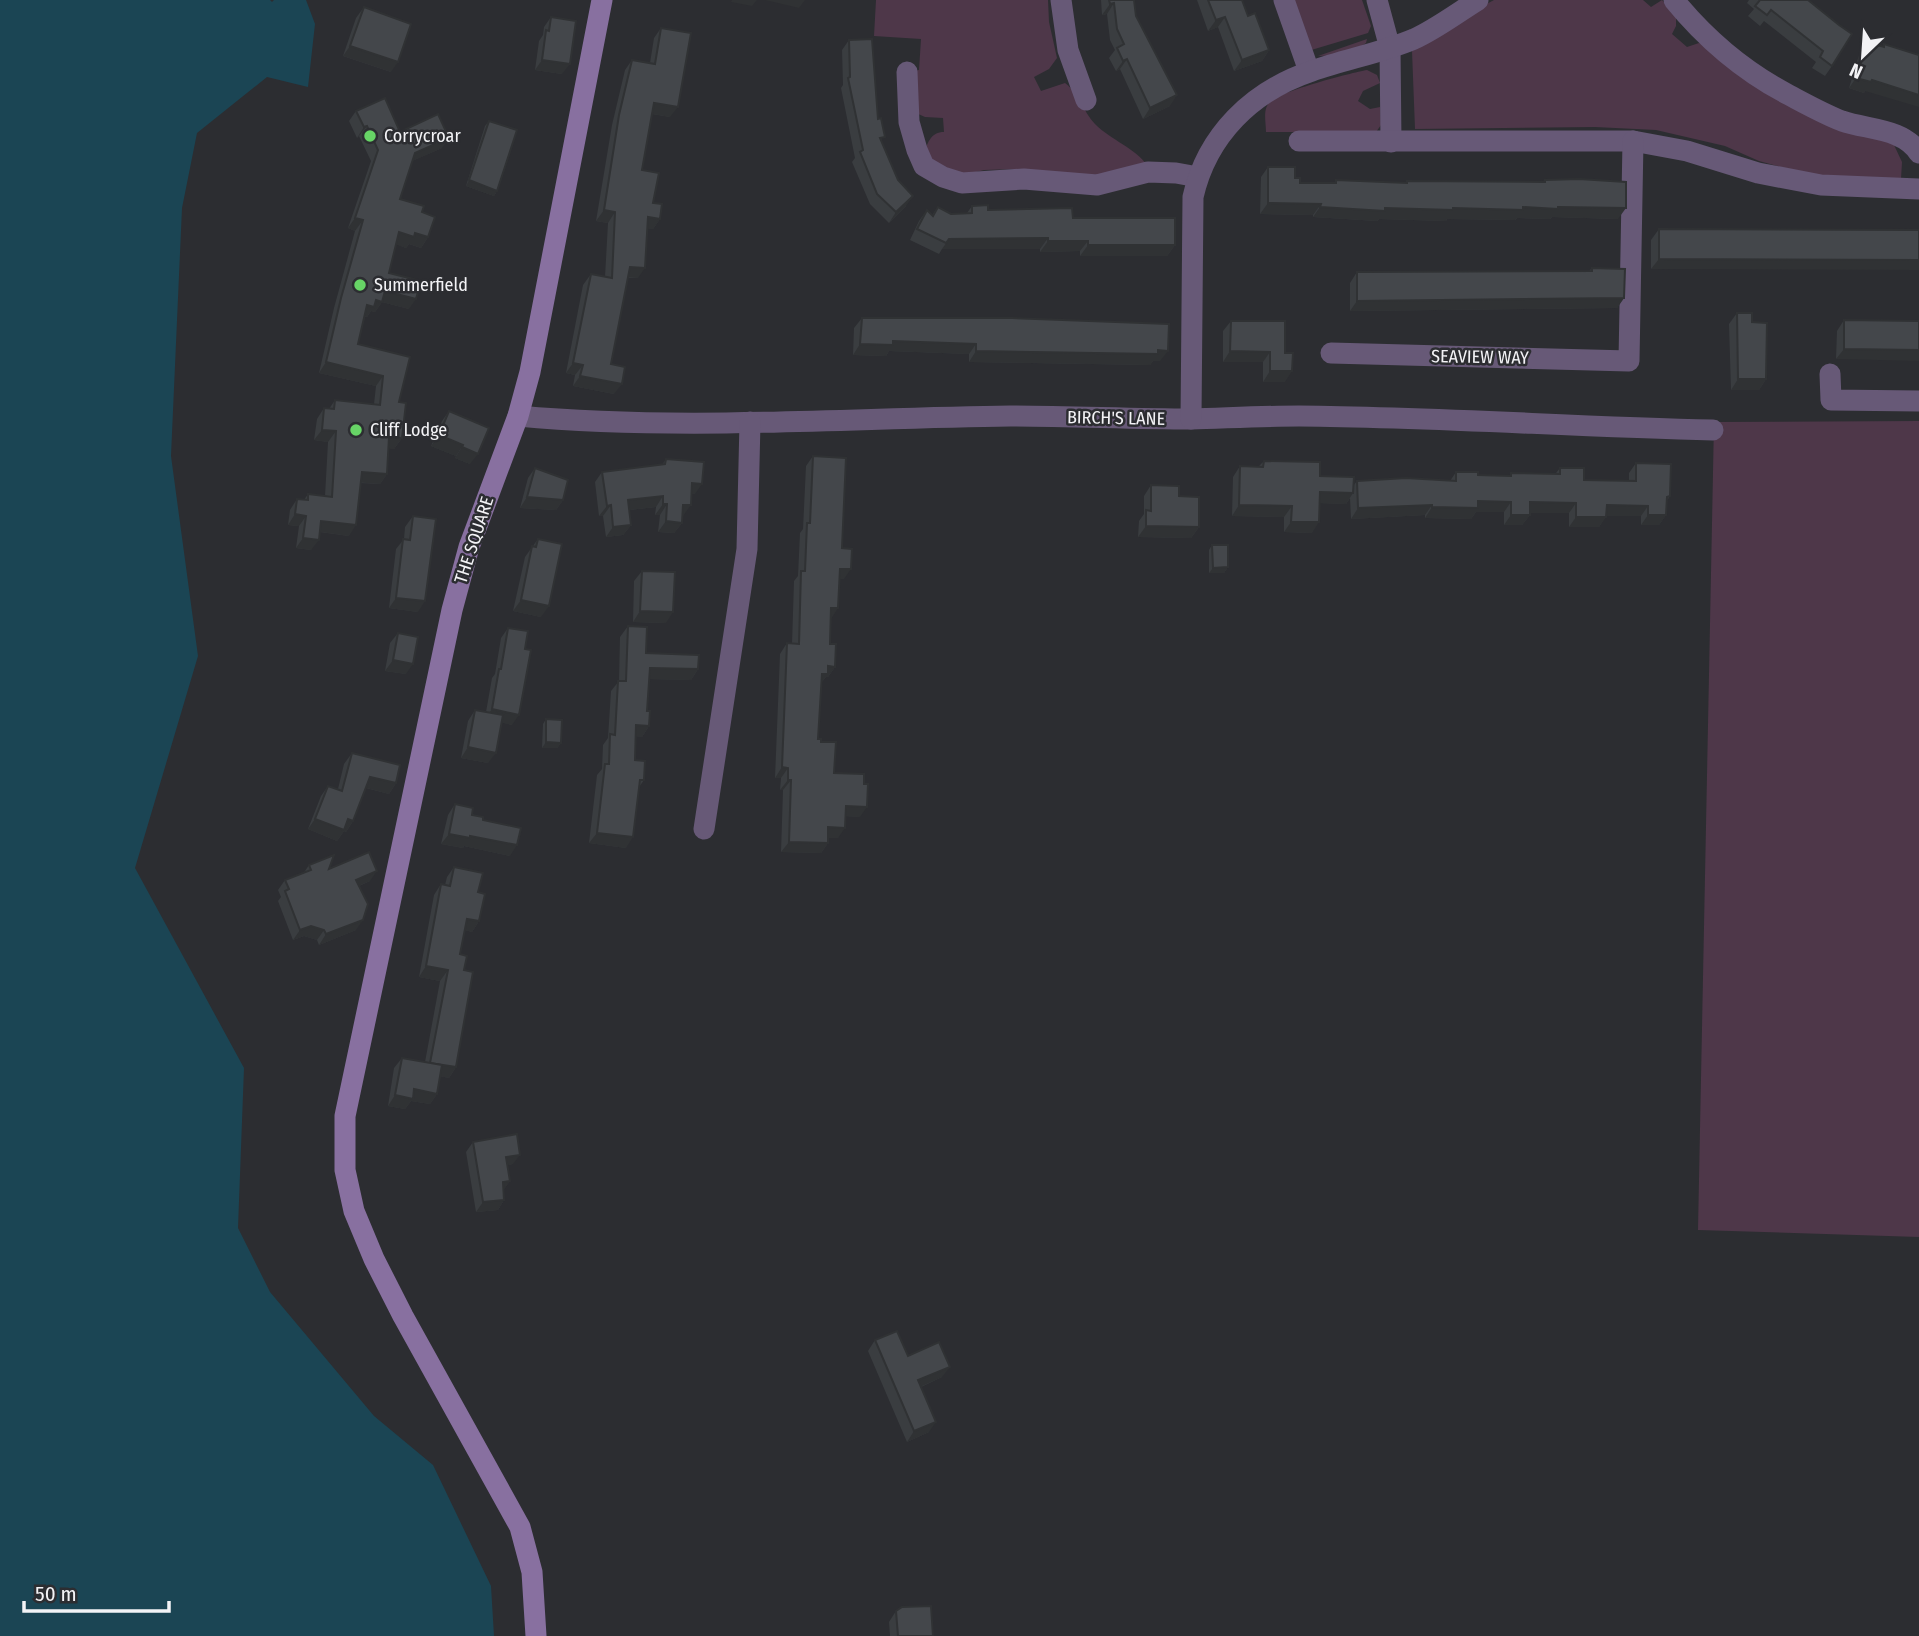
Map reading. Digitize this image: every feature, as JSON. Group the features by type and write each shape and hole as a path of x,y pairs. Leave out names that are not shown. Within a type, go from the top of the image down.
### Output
{"main road":[{"name":"THE SQUARE","path":"536,1636 532,1572 520,1528 403,1316 374,1259 354,1211 345,1170 345,1116 452,610 469,547 518,416 547,293 602,0"}],"street":[{"path":"1061,0 1068,50 1086,100"},
{"path":"1284,0 1309,71"},
{"path":"1377,0 1390,48 1391,142"},
{"path":"1191,419 1193,197 1211,147 1241,111 1271,90 1309,71 1416,38 1478,0"},
{"path":"1674,0 1699,30 1745,67 1787,95 1843,121 1899,135 1913,143 1919,153"},
{"path":"908,72 909,121 917,150 924,166 943,177 962,183 1024,179 1097,185 1148,173 1176,173 1198,177"},
{"path":"1299,141 1633,141 1687,151 1758,173 1821,186 1919,188"},
{"name":"SEAVIEW WAY","path":"1331,353 1629,361 1633,141"},
{"path":"1830,374 1831,400 1919,401"},
{"name":"BIRCH'S LANE","path":"518,416 650,423 1012,416 1191,419 1299,416 1591,428 1713,430"},
{"path":"704,829 747,549 750,422"}],"shaded area":[{"path":"876,0 1048,0 1049,22 1057,58 1049,69 1034,77 1041,91 1065,83 1075,92 1095,124 1148,166 1095,178 1016,169 952,175 924,153 933,136 944,132 943,118 925,117 916,113 912,71 919,70 921,39 874,36"},
{"path":"1289,0 1362,0 1371,26 1368,33 1308,51"},
{"path":"1494,0 1643,0 1651,7 1662,0 1676,16 1676,26 1672,34 1687,47 1699,43 1706,45 1894,145 1902,162 1901,179 1837,178 1799,172 1759,161 1725,146 1656,130 1595,127 1415,129 1412,51"},
{"path":"1367,39 1366,43 1350,51 1318,56"},
{"path":"1367,70 1377,75 1380,83 1363,91 1358,101 1370,109 1380,107 1381,125 1376,132 1266,132 1266,107 1271,101 1288,92"},
{"path":"1919,421 1919,1237 1698,1230 1714,422"}],"water":[{"path":"0,0 306,0 315,24 308,87 267,77 197,133 182,208 171,456 198,656 135,868 244,1068 238,1228 270,1292 374,1416 433,1465 491,1586 494,1636 0,1636"}],"building":[{"path":"1109,0 1134,0 1136,16 1177,95 1150,108 1127,59 1123,61 1117,48 1124,44 1117,29 1114,3 1110,4"},
{"path":"1208,0 1242,0 1248,16 1255,13 1269,50 1242,60 1225,17 1216,20"},
{"path":"1760,0 1808,0 1852,34 1832,66 1820,57 1823,51 1771,10 1767,15 1755,6"},
{"path":"364,7 411,24 398,62 350,46"},
{"path":"551,17 576,21 570,64 542,60 546,30 549,31"},
{"path":"661,28 691,33 678,107 654,103 642,170 659,173 653,203 662,204 660,219 648,217 645,268 630,267 611,364 625,367 622,384 580,376 583,365 573,363 591,274 612,278 615,212 604,210 619,115 632,60 655,64"},
{"path":"872,39 878,119 881,118 885,137 880,138 898,180 913,196 896,212 877,194 860,152 863,150 848,78 849,40"},
{"path":"1867,42 1884,47 1884,44 1919,55 1919,95 1872,80 1871,82 1856,78"},
{"path":"385,98 400,132 438,114 449,138 415,153 400,199 424,206 422,212 435,217 428,237 415,233 414,237 399,232 389,273 421,281 416,299 385,291 382,302 376,300 374,307 367,305 358,344 410,357 399,402 406,403 402,438 389,437 387,474 362,472 356,525 321,521 319,540 303,538 306,516 295,514 297,499 308,500 308,494 332,497 336,431 322,430 324,408 334,409 335,400 380,405 383,376 326,362 363,220 355,218 378,150 367,126 364,127 356,111"},
{"path":"489,121 517,130 497,191 469,180"},
{"path":"1268,167 1295,167 1295,178 1300,178 1300,183 1336,183 1336,180 1407,183 1545,182 1579,179 1626,182 1626,208 1385,208 1385,211 1320,207 1321,204 1268,203"},
{"path":"988,205 988,210 1072,208 1073,218 1175,218 1175,245 1088,245 1088,241 1048,241 1048,238 949,239 946,243 917,229 927,210 933,216 938,207 951,214 972,213 972,206"},
{"path":"1659,229 1919,230 1919,260 1659,259"},
{"path":"1592,268 1625,269 1624,298 1357,301 1357,272 1592,271"},
{"path":"1737,313 1752,313 1752,322 1767,323 1766,379 1738,379"},
{"path":"862,318 1012,318 1169,324 1168,351 1158,350 1158,354 976,351 976,344 893,341 893,345 860,344"},
{"path":"1844,320 1919,321 1919,350 1844,349"},
{"path":"1231,321 1285,321 1285,353 1293,353 1292,371 1270,371 1270,352 1230,351"},
{"path":"449,411 489,428 478,454 439,435"},
{"path":"813,456 846,458 842,548 852,549 851,569 840,569 838,608 831,608 830,644 836,644 835,667 828,666 828,674 822,674 818,739 821,739 821,742 836,742 834,773 864,774 864,784 868,784 867,807 846,806 845,828 828,827 828,843 789,842 791,780 788,780 788,768 782,767 787,643 799,644 801,571 805,571"},
{"path":"666,459 704,462 702,484 692,483 691,505 683,505 682,523 666,521 667,504 663,504 663,496 628,500 631,525 613,527 611,505 607,506 602,472 665,464"},
{"path":"1264,461 1320,462 1320,476 1354,477 1353,493 1320,492 1319,522 1291,522 1292,506 1239,505 1240,466 1263,467"},
{"path":"1636,463 1671,464 1670,496 1667,497 1666,515 1648,515 1648,506 1607,505 1606,517 1576,517 1576,503 1530,502 1530,515 1511,515 1511,502 1478,501 1478,508 1432,505 1358,508 1357,481 1406,478 1456,481 1456,472 1511,476 1511,473 1560,474 1560,468 1584,468 1584,480 1636,481"},
{"path":"535,468 568,480 563,500 527,497"},
{"path":"1151,485 1179,486 1179,496 1199,497 1199,527 1146,526 1146,510 1151,511"},
{"path":"413,516 436,519 425,601 396,598 403,539 410,540"},
{"path":"538,539 562,544 549,606 521,600 532,546 536,547"},
{"path":"1212,545 1228,545 1228,567 1213,568"},
{"path":"642,571 675,572 673,612 640,611"},
{"path":"628,626 647,627 646,653 699,655 698,669 650,668 647,711 650,711 649,726 636,725 635,760 645,761 633,837 597,833 605,764 609,764 610,734 615,735 618,681 626,681"},
{"path":"508,628 528,631 525,649 531,650 519,715 492,709"},
{"path":"398,633 418,637 413,664 393,660"},
{"path":"475,710 503,715 496,753 468,747"},
{"path":"546,719 562,720 561,743 546,742"},
{"path":"352,753 400,765 396,783 370,777 353,821 348,819 344,830 315,819 328,786 342,791"},
{"path":"455,804 473,808 472,815 483,817 483,820 521,828 517,845 449,834"},
{"path":"369,852 377,871 356,880 368,904 363,920 326,934 324,930 311,926 300,930 285,891 289,889 285,880 311,870 309,865 334,855 329,869"},
{"path":"454,867 483,873 478,892 485,894 479,921 467,919 460,954 467,956 464,970 473,972 456,1067 430,1063 448,970 426,966 441,884 450,886"},
{"path":"402,1058 442,1065 437,1094 414,1089 413,1099 395,1095"},
{"path":"517,1134 520,1155 506,1157 510,1181 503,1182 504,1200 483,1202 473,1142"},
{"path":"897,1331 908,1356 939,1342 950,1367 918,1380 936,1422 914,1431 875,1340"},
{"path":"931,1606 933,1636 898,1636 896,1611 902,1607"}],"place":[{"name":"Corrycroar","path":"370,136"},
{"name":"Summerfield","path":"360,285"},
{"name":"Cliff Lodge","path":"356,430"}]}
